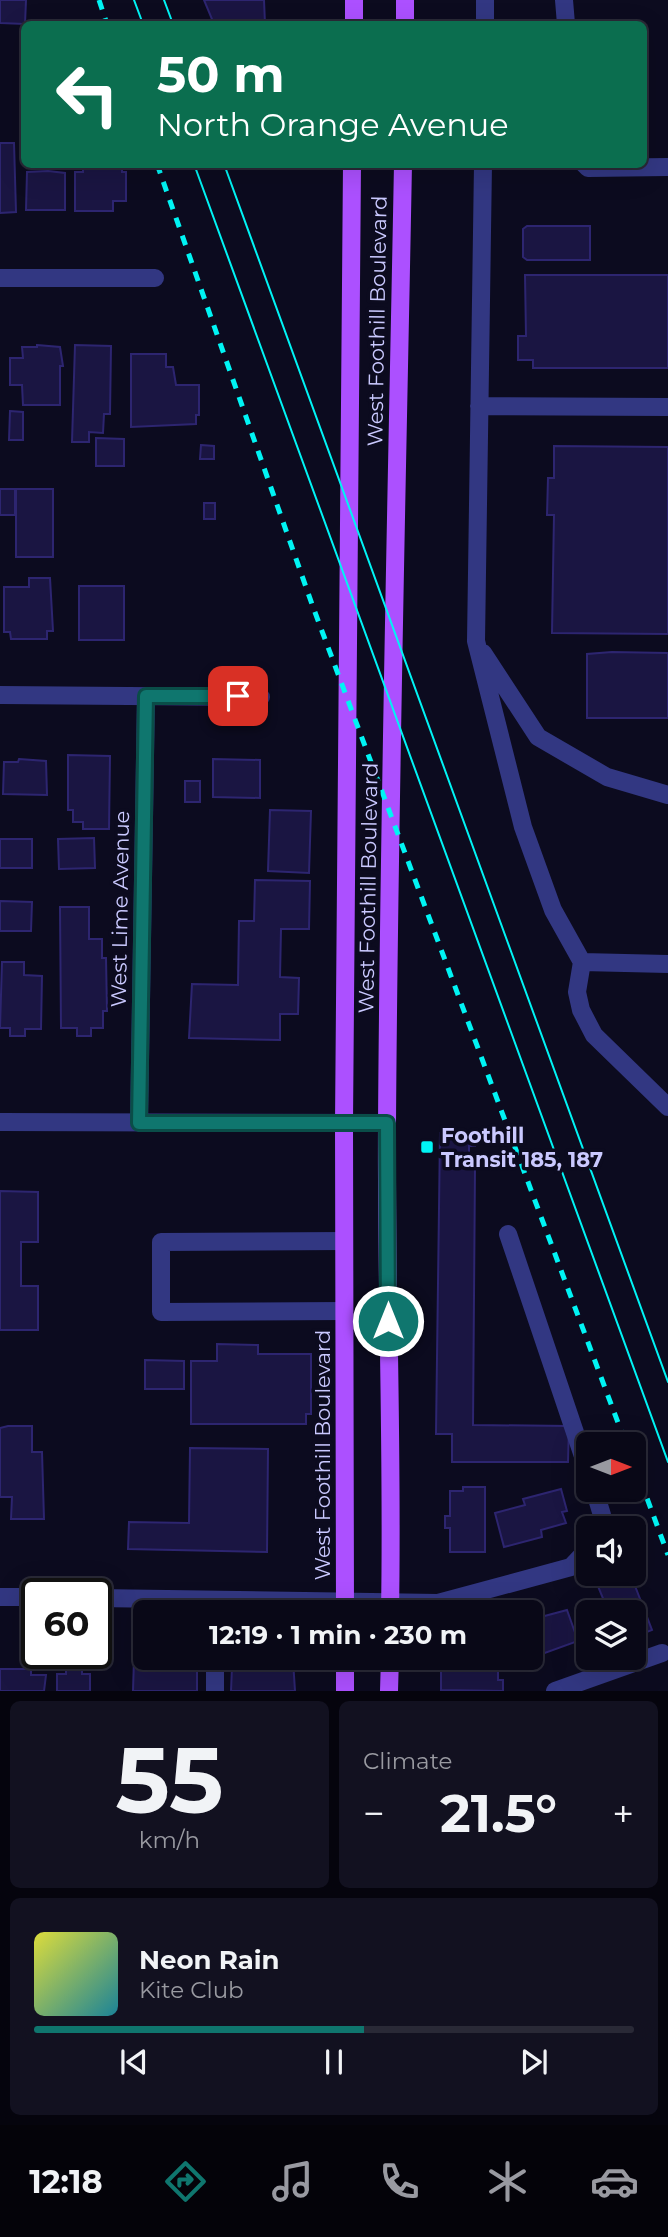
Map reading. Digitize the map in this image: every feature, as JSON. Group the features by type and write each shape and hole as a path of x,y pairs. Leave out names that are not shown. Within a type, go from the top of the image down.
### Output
{"main road":[{"path":"354,0 354,21"},
{"path":"405,0 405,21"},
{"name":"West Foothill Boulevard","path":"345,1600 344,1123 352,168"},
{"name":"West Foothill Boulevard","path":"390,1600 387,1123 403,168"},
{"path":"345,1670 345,1691"},
{"path":"389,1691 390,1670"}],"street":[{"path":"485,0 485,21"},
{"path":"564,0 566,21"},
{"path":"647,167 668,167"},
{"path":"483,168 475,641 523,827 553,910 582,962 577,992 580,1010 594,1035 668,1107"},
{"path":"0,278 155,278"},
{"path":"479,406 668,407"},
{"path":"475,641 538,737 607,778 668,795"},
{"path":"0,695 261,697"},
{"name":"West Lime Avenue","path":"139,1123 146,696"},
{"path":"582,962 668,964"},
{"path":"0,1122 387,1123"},
{"path":"508,1234 576,1435"},
{"path":"344,1241 161,1242 161,1312 344,1311"},
{"path":"450,1600 571,1567 576,1562"},
{"path":"0,1597 21,1597"},
{"path":"112,1599 133,1600"},
{"path":"555,1691 662,1653"},
{"path":"215,1670 215,1691"}],"building":[{"path":"0,0 26,0 25,21 21,21 21,24 0,23"},
{"path":"204,0 264,0 265,21 213,21"},
{"path":"0,143 14,143 16,212 0,213"},
{"path":"83,168 122,168 122,172 126,172 126,201 113,201 113,211 75,211 75,172 83,172"},
{"path":"27,172 65,173 65,210 26,210"},
{"path":"527,226 590,226 590,260 527,260 523,257 523,229"},
{"path":"525,275 668,275 668,368 533,368 533,360 518,360 518,336 526,336"},
{"path":"75,345 111,346 110,414 104,414 103,433 89,432 89,442 72,442"},
{"path":"22,347 60,347 63,366 60,366 60,405 23,405 22,385 10,385 10,358 23,358"},
{"path":"131,354 166,354 166,367 173,367 176,385 199,385 199,415 196,415 196,424 131,427"},
{"path":"10,411 23,412 23,440 9,440"},
{"path":"96,438 124,439 124,466 96,466"},
{"path":"201,445 214,446 214,459 200,459"},
{"path":"554,446 668,447 668,634 552,633 554,515 547,515 548,478 554,478"},
{"path":"0,489 15,489 15,515 0,515"},
{"path":"16,489 53,489 53,557 16,557"},
{"path":"204,503 215,503 215,519 204,519"},
{"path":"29,578 50,578 53,631 47,631 47,639 11,639 10,632 4,632 4,587 29,587"},
{"path":"79,586 124,586 124,640 79,640"},
{"path":"668,653 668,718 587,718 587,654"},
{"path":"68,755 110,756 109,829 83,829 83,822 73,822 73,810 68,810"},
{"path":"19,759 46,761 47,795 3,794 4,762 18,762"},
{"path":"213,759 260,760 260,798 213,797"},
{"path":"185,781 200,781 200,802 185,802"},
{"path":"270,810 311,811 309,873 268,871"},
{"path":"94,838 95,868 59,869 58,839"},
{"path":"0,839 32,839 32,868 0,868"},
{"path":"255,880 310,881 309,929 281,929 280,977 299,978 298,1014 280,1014 280,1040 189,1038 192,984 238,985 239,921 254,921"},
{"path":"0,901 32,902 31,931 0,931"},
{"path":"60,907 89,907 89,939 102,939 102,958 106,958 107,1011 103,1011 103,1028 91,1028 91,1036 77,1036 77,1028 61,1028"},
{"path":"2,962 24,962 24,975 42,976 41,1029 25,1029 25,1036 10,1036 10,1028 0,1028"},
{"path":"440,1133 475,1136 475,1146 469,1146 469,1167 475,1167 473,1425 569,1426 568,1462 452,1462 452,1434 436,1434"},
{"path":"0,1191 38,1192 38,1242 21,1242 21,1286 38,1286 38,1330 0,1330"},
{"path":"217,1344 258,1345 258,1354 311,1354 311,1414 306,1414 306,1424 191,1424 191,1361 217,1361"},
{"path":"145,1360 184,1361 184,1389 145,1389"},
{"path":"32,1426 32,1452 42,1452 44,1519 11,1519 12,1497 0,1497 0,1428"},
{"path":"190,1448 268,1449 267,1552 128,1549 129,1522 189,1523"},
{"path":"463,1487 485,1487 485,1552 450,1552 450,1528 445,1528 445,1516 450,1516 450,1491 463,1491"},
{"path":"561,1489 567,1511 562,1512 566,1523 541,1530 542,1537 504,1547 495,1513 525,1505 523,1499"},
{"path":"598,1586 635,1586 640,1600 604,1600"},
{"path":"567,1610 576,1642 543,1654 543,1616"},
{"path":"646,1614 652,1630 646,1632"},
{"path":"0,1669 31,1669 31,1675 46,1675 44,1691 0,1691"},
{"path":"66,1669 82,1669 82,1674 90,1674 90,1691 57,1691 57,1674 66,1674"},
{"path":"134,1670 197,1670 197,1691 133,1691"},
{"path":"232,1670 294,1670 295,1691 231,1691"},
{"path":"441,1670 498,1670 498,1680 503,1680 503,1691 441,1690"}],"tram line":[{"path":"134,0 142,21"},
{"path":"164,0 172,21"},
{"path":"195,168 668,1462"},
{"path":"225,168 668,1382"}],"railway":[{"path":"99,0 106,21"},
{"path":"158,168 313,607 622,1432"},
{"path":"646,1495 668,1555"}],"place":[{"name":"Foothill Transit 185, 187","path":"427,1147"}],"route":[{"path":"238,696 146,696 139,1123 387,1123 388,1321"}]}
